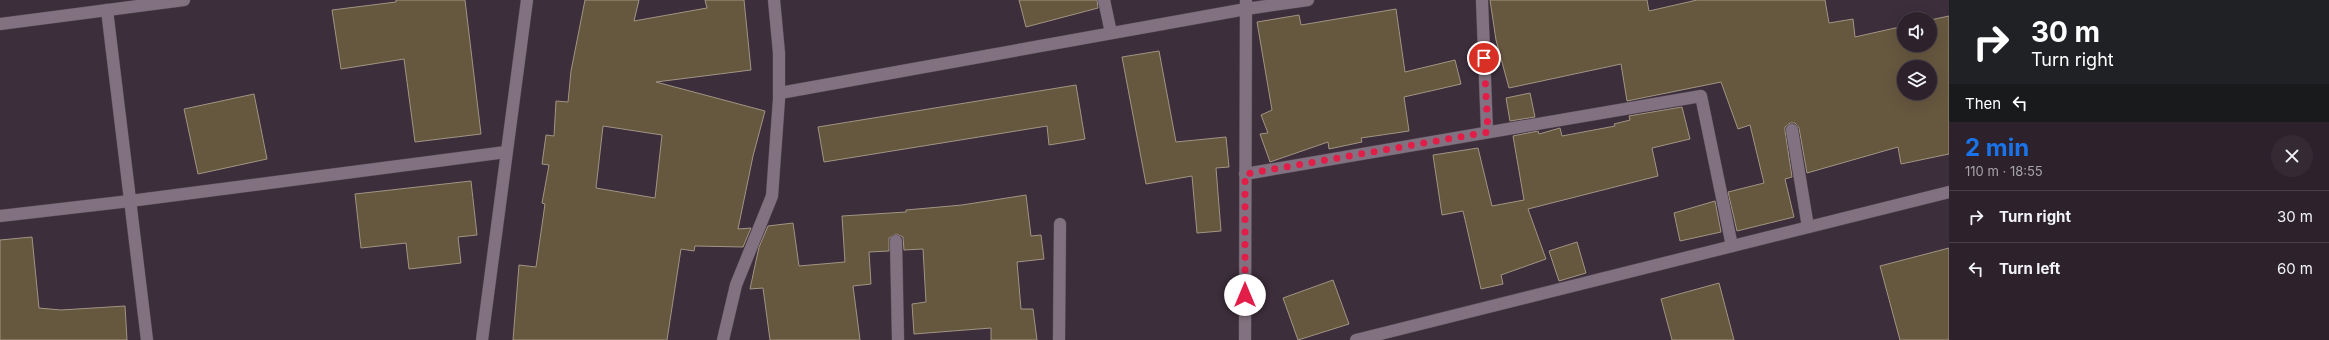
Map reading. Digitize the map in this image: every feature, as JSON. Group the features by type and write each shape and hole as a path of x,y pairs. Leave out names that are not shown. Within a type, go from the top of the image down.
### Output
{"street":[{"path":"0,24 184,0"},
{"path":"482,340 527,0"},
{"path":"723,340 736,285 772,196 780,93 774,0"},
{"path":"1104,0 1111,33"},
{"path":"780,93 1111,33 1246,4 1308,0"},
{"path":"1482,0 1488,132"},
{"path":"1245,340 1246,4"},
{"path":"107,10 147,340"},
{"path":"1245,174 1701,96 1732,246"},
{"path":"1792,130 1808,227"},
{"path":"0,216 130,201 506,152"},
{"path":"1356,340 1949,192"},
{"path":"1059,340 1060,224"},
{"path":"896,241 898,340"}],"building":[{"path":"396,0 465,0 481,134 415,142 404,59 341,69 332,10 396,2"},
{"path":"585,0 639,0 634,21 707,8 705,0 744,0 751,70 656,82 765,111 753,156 738,229 751,228 743,247 695,246 694,251 681,249 667,340 513,340 519,265 536,267 545,204 542,203 549,165 542,164 546,135 554,136 556,101 568,102 571,71","holes":["603,126 662,135 655,198 596,188"]},
{"path":"1019,0 1097,0 1098,8 1026,27"},
{"path":"1490,0 1647,0 1649,11 1697,0 1825,0 1829,23 1853,19 1855,37 1897,28 1897,52 1937,52 1937,19 1949,16 1949,154 1901,164 1898,147 1807,173 1799,128 1795,123 1790,123 1785,127 1785,131 1792,177 1785,179 1794,217 1737,231 1728,192 1764,183 1750,125 1738,129 1721,82 1627,101 1621,64 1509,88 1496,40"},
{"path":"1396,9 1405,72 1455,60 1461,84 1404,97 1409,131 1361,138 1362,142 1329,149 1328,142 1270,162 1260,134 1268,133 1261,115 1272,110 1257,22 1299,15 1301,25"},
{"path":"1159,51 1176,142 1226,137 1229,167 1216,168 1221,231 1197,233 1192,176 1146,184 1122,57"},
{"path":"1076,85 1085,139 1049,145 1047,126 824,162 818,127"},
{"path":"1530,93 1535,117 1510,121 1506,98"},
{"path":"254,94 267,159 198,174 184,109"},
{"path":"1682,107 1690,139 1652,148 1658,176 1528,209 1546,259 1501,275 1503,284 1481,289 1463,211 1442,215 1433,155 1478,148 1492,206 1524,200 1513,136 1538,131 1539,134 1560,128 1562,136 1615,126 1614,124 1630,120 1629,116"},
{"path":"471,181 477,235 458,237 461,263 409,269 406,243 361,248 355,194"},
{"path":"1026,195 1031,236 1041,235 1044,259 1017,262 1021,309 1033,309 1037,340 991,340 991,328 914,334 912,304 926,302 923,249 904,250 903,237 896,234 889,238 889,251 869,252 871,284 853,286 860,340 770,340 763,288 750,289 759,247 768,226 793,223 799,266 845,262 842,216 906,212 906,210 962,205"},
{"path":"1715,201 1721,232 1680,241 1674,213"},
{"path":"32,237 39,308 61,310 125,306 127,340 0,340 0,240"},
{"path":"1577,242 1586,273 1559,281 1549,251"},
{"path":"1949,248 1949,340 1900,340 1880,266"},
{"path":"1333,280 1349,324 1298,340 1283,298"},
{"path":"1719,283 1734,340 1672,340 1661,299"}],"route":[{"path":"1245,295 1245,174 1488,132 1484,58"}]}
